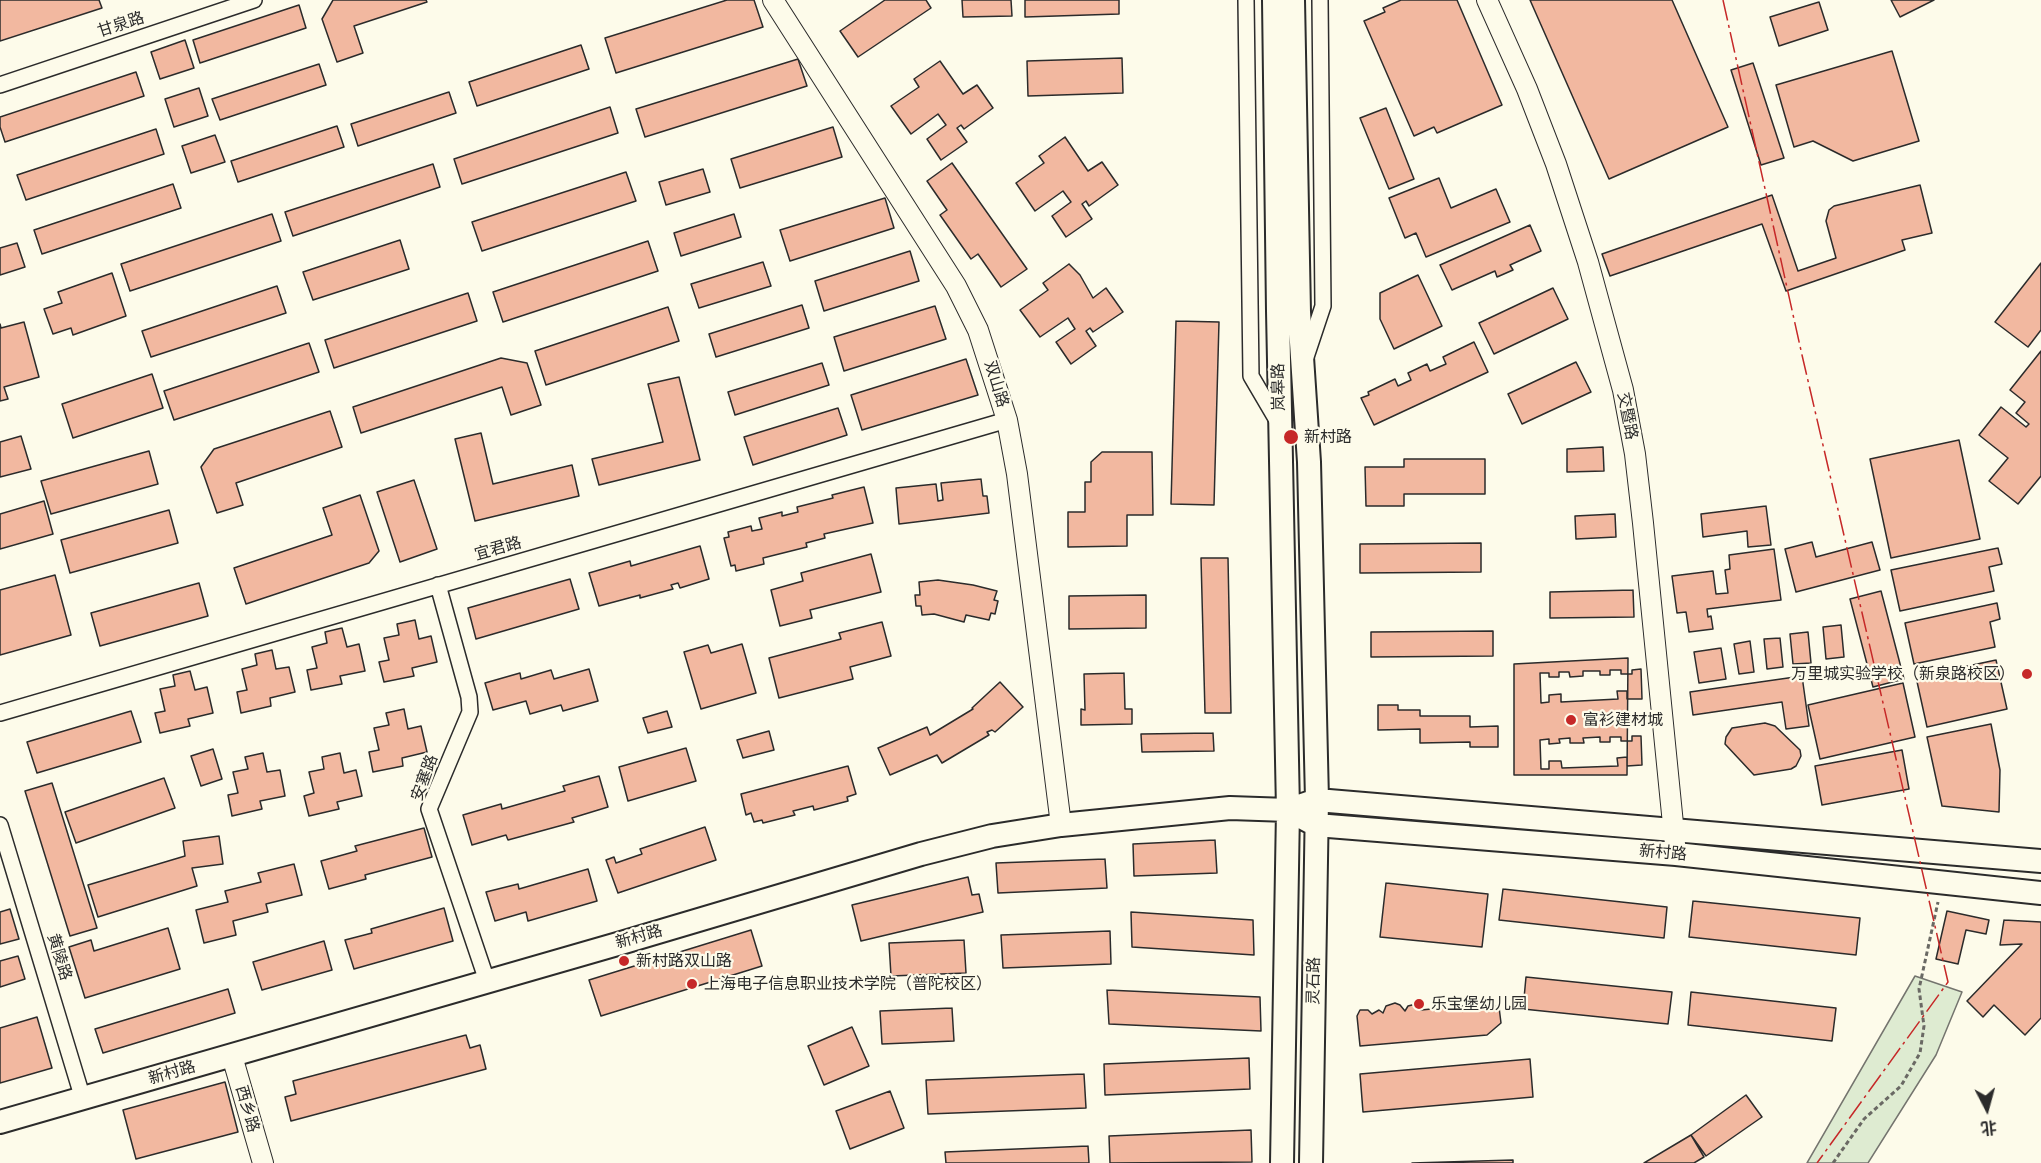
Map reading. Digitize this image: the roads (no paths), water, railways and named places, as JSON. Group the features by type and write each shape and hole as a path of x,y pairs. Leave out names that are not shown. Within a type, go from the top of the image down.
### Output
{"main road":[{"name":"岚皋路","path":"1274,0 1288,810"},
{"name":"岚皋路","path":"1293,0 1299,312 1309,462 1317,800"},
{"name":"新村路","path":"0,1122 921,854 992,836 1061,825 1230,808 1288,810 1317,800 2041,861"},
{"name":"灵石路","path":"1311,1163 1317,800"},
{"name":"新村路","path":"1288,810 1316,825 1676,854 2041,893"},
{"name":"灵石路","path":"1282,1163 1288,810"}],"street":[{"name":"甘泉路","path":"0,85 254,0"},
{"name":"双山路","path":"773,0 956,286 978,330 996,381 1007,420 1017,474 1061,825"},
{"path":"1246,0 1251,376 1280,424"},
{"path":"1303,369 1323,306 1320,0"},
{"name":"交暨路","path":"1487,0 1527,88 1556,165 1588,262 1623,390 1635,454 1643,523 1676,854"},
{"name":"宜君路","path":"0,713 1007,420"},
{"name":"安塞路","path":"438,585 469,697 470,712 429,809 487,981"},
{"name":"黄陵路","path":"0,825 83,1099"},
{"name":"西乡路","path":"232,1056 263,1163"}],"place":[{"name":"新村路","path":"1291,437"},
{"name":"万里城实验学校（新泉路校区）","path":"2027,674"},
{"name":"富衫建材城","path":"1571,720"},
{"name":"新村路双山路","path":"624,961"},
{"name":"上海电子信息职业技术学院（普陀校区）","path":"692,984"},
{"name":"乐宝堡幼儿园","path":"1419,1004"}]}
